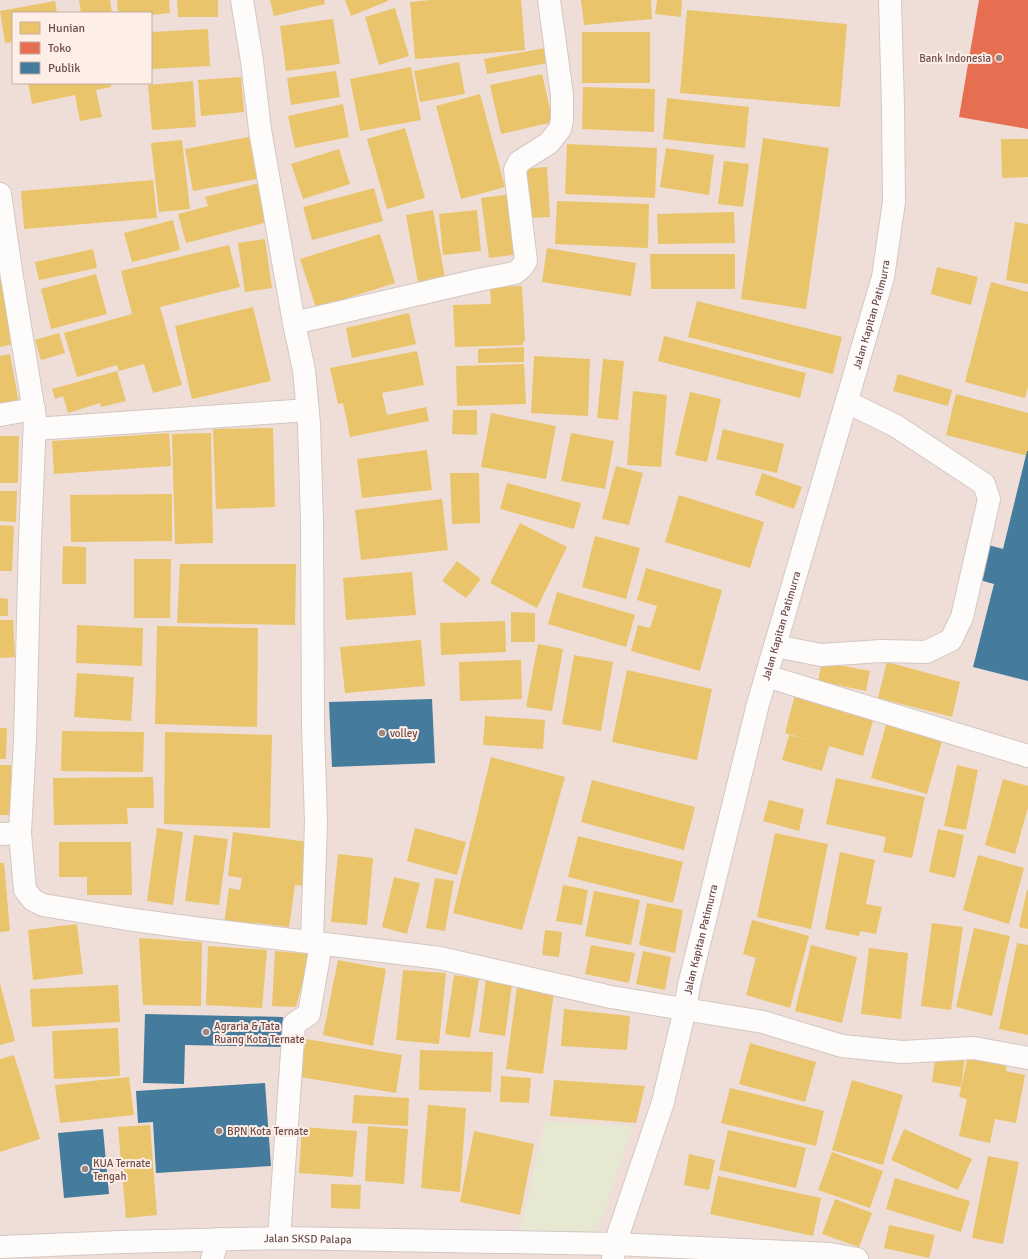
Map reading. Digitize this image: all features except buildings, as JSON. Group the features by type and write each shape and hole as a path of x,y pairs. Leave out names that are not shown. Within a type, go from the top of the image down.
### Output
{"street":[{"path":"242,0 252,61 260,130 294,323 304,370 310,423 317,943 309,1014 294,1024 279,1238"},
{"path":"294,323 515,273 521,268 526,260 515,170 520,162 550,143 560,129 562,120 562,95 549,0"},
{"name":"Jalan Kapitan Patimurra","path":"614,1252 663,1102 685,1009 689,985 756,712 883,277 894,202 890,0"},
{"path":"0,194 5,271 34,419 25,740 10,834 25,890 33,900 43,905 127,919 440,958 611,997 762,1022 842,1046 902,1052 974,1048 1028,1058"},
{"path":"775,646 821,655 881,651 926,652 951,640 962,617 989,499 984,484 896,426 847,402"},
{"path":"0,415 34,419 308,410"},
{"path":"766,676 1028,756"},
{"name":"Jalan SKSD Palapa","path":"0,1247 215,1249 279,1238 614,1252 830,1254 858,1259"}],"shaded area":[{"path":"0,0 1028,0 1028,1259 0,1259"}],"green space":[{"path":"545,1121 633,1126 601,1221 592,1231 586,1233 520,1231"}],"place":[{"name":"Bank Indonesia","path":"999,58"},
{"name":"volley","path":"382,733"},
{"name":"Agraria & Tata Ruang Kota Ternate","path":"206,1032"},
{"name":"BPN Kota Ternate","path":"219,1131"},
{"name":"KUA Ternate Tengah","path":"85,1169"}]}
